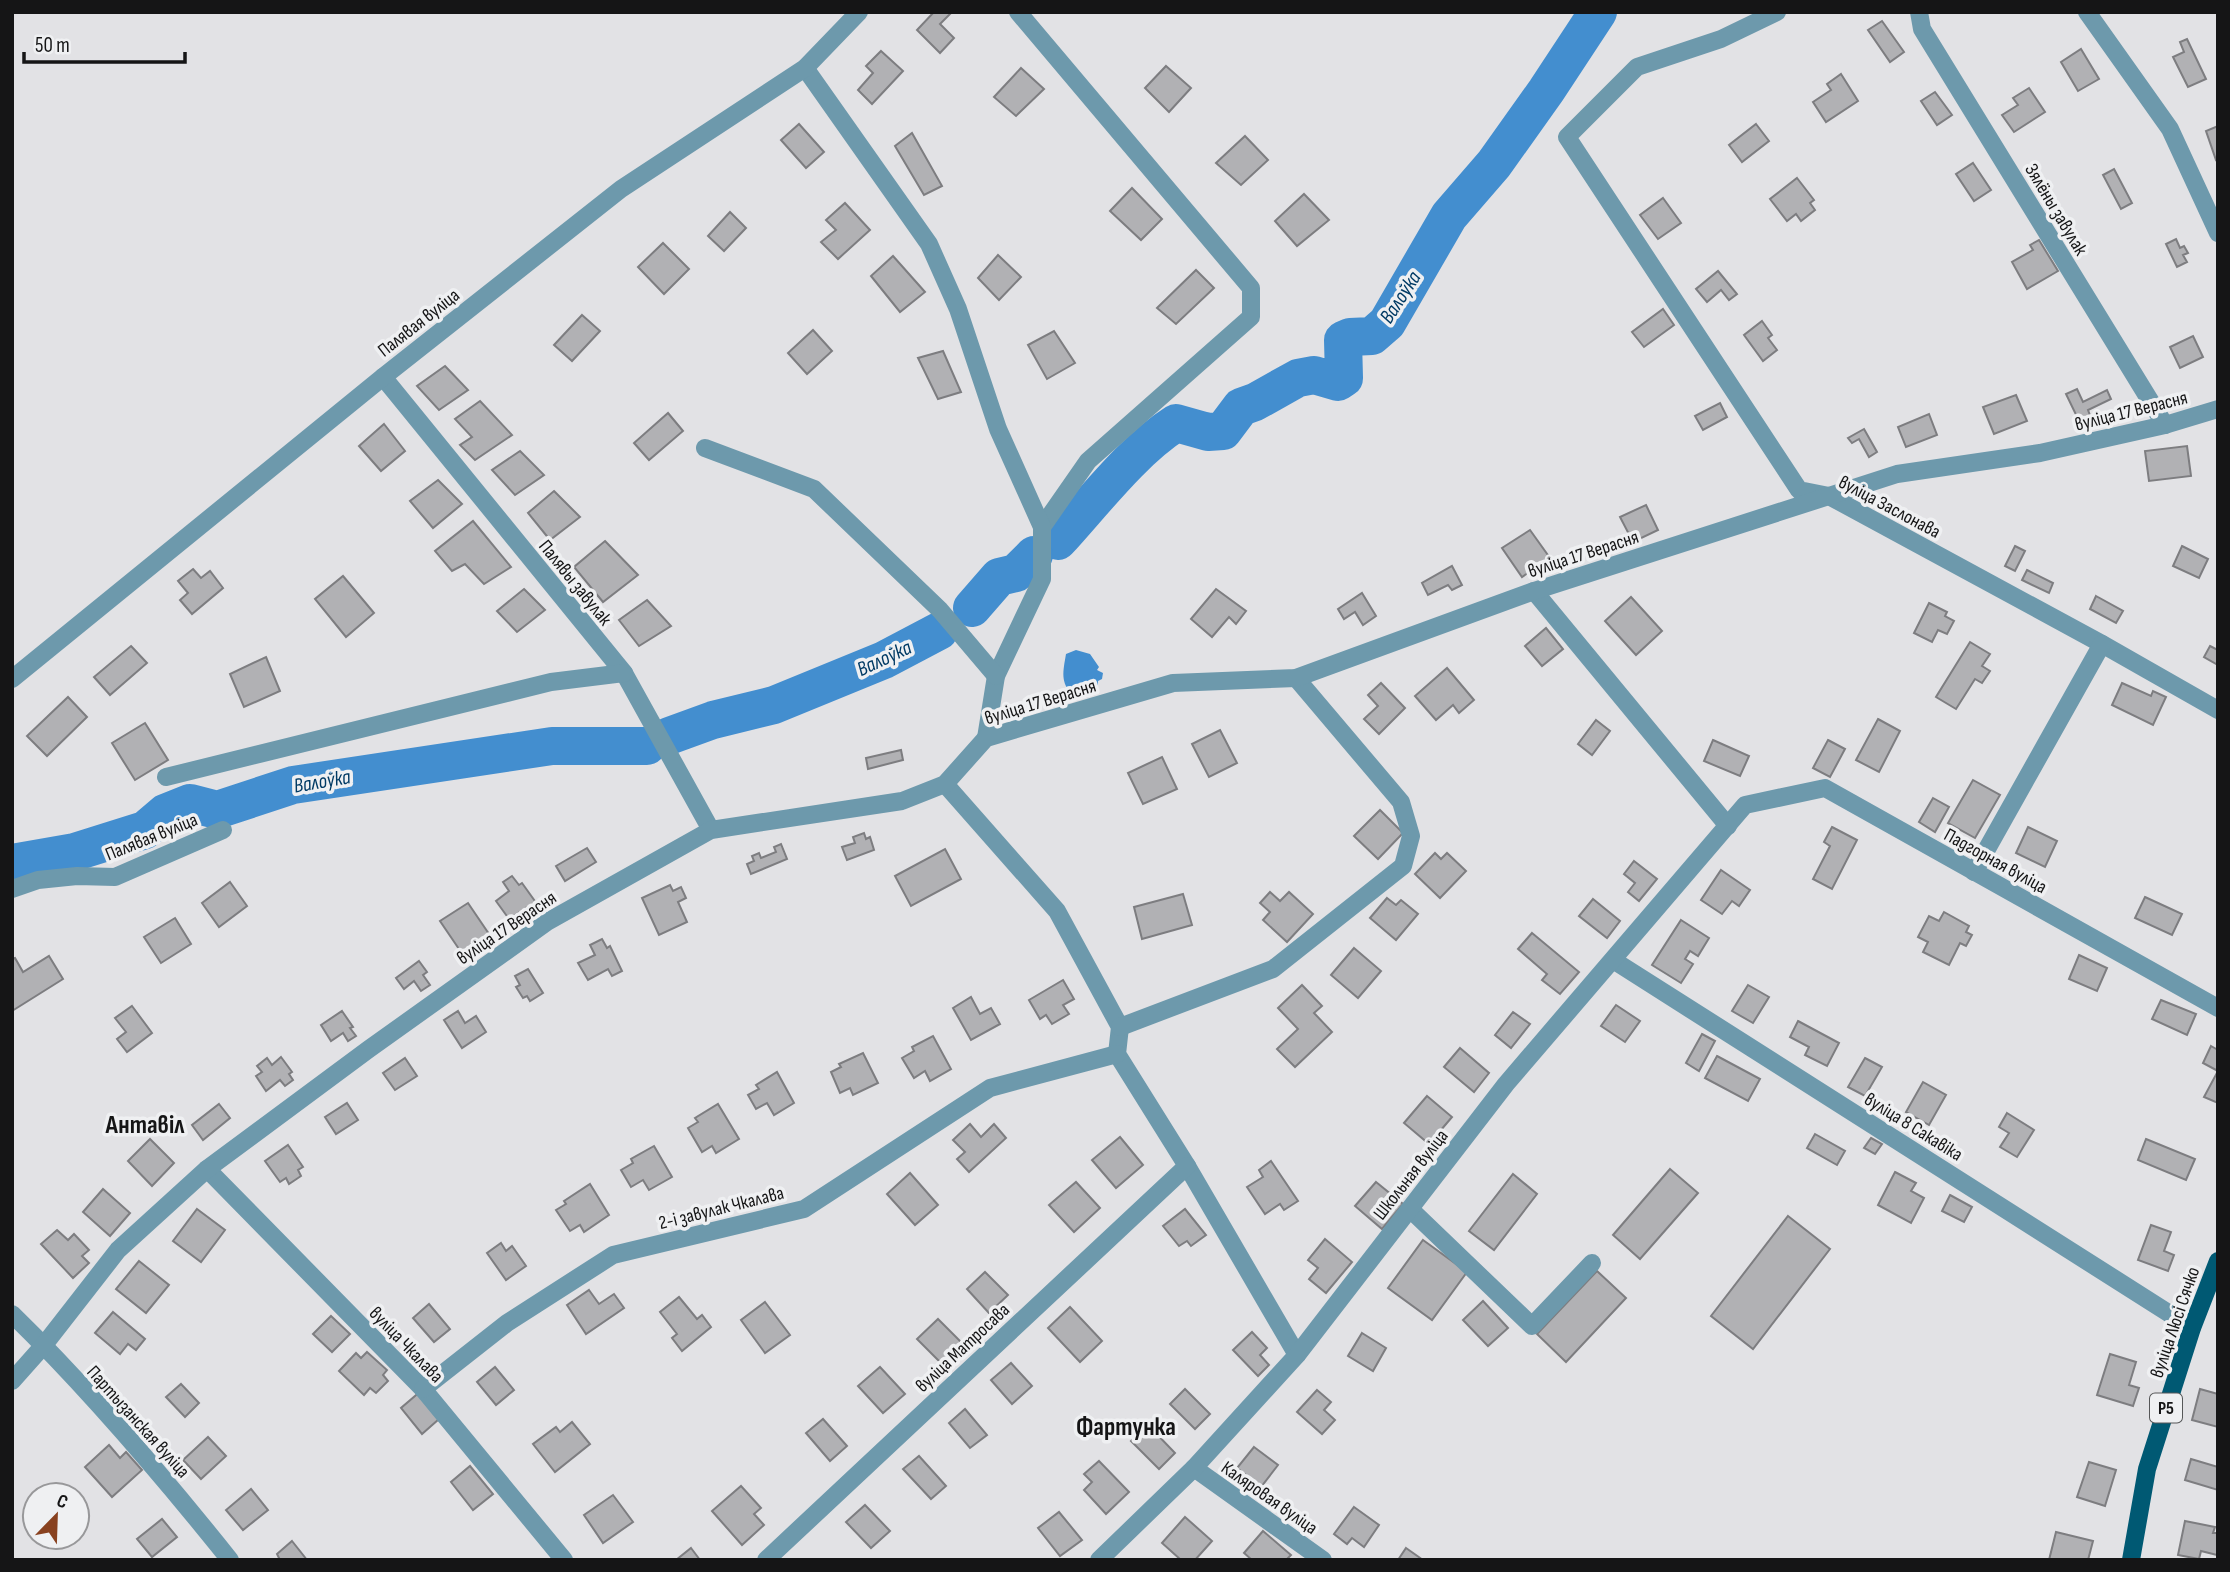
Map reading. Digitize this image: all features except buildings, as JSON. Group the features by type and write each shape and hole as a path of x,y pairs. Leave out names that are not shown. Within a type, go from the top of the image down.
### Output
{"main road":[{"name":"вуліца Люсі Сячко","path":"2131,1560 2147,1469 2192,1328 2217,1264"}],"street":[{"name":"Палявая вуліца","path":"12,679 383,377 621,189 805,68 859,12"},
{"path":"1018,12 1251,288 1251,317 1088,461 1042,527"},
{"name":"вуліца Заслонава","path":"1777,12 1721,39 1637,66 1567,137 1799,490 1829,496 2218,710"},
{"name":"Зялёны завулак","path":"1919,12 1922,29 2165,425"},
{"path":"2087,12 2170,129 2218,233"},
{"path":"805,68 929,244 958,309 998,429 1042,527 1042,579 996,676 985,738"},
{"name":"Палявы завулак","path":"383,377 624,673 711,830"},
{"name":"вуліца 17 Верасня","path":"12,1381 44,1345 118,1250 207,1169 547,922 711,830 902,801 945,785 985,738 1173,684 1296,677 1534,591 1897,474 2040,453 2165,425 2218,410"},
{"path":"705,448 814,489 940,610 996,676"},
{"path":"1534,591 1728,827"},
{"path":"1974,872 2102,644"},
{"path":"166,776 551,682 624,673"},
{"path":"1120,1027 1273,969 1403,866 1411,836 1401,802 1296,677"},
{"path":"945,785 1057,911 1120,1027 1117,1054 1187,1166 1297,1355"},
{"name":"Падгорная вуліца","path":"1745,805 1825,788 2218,1008"},
{"name":"Школьная вуліца","path":"1099,1560 1194,1468 1297,1355 1506,1084 1745,805"},
{"name":"Палявая вуліца","path":"12,890 38,880 77,876 115,877 223,830"},
{"name":"вуліца 8 Сакавіка","path":"1613,960 2192,1328"},
{"name":"2-і завулак Чкалава","path":"422,1389 507,1323 613,1255 804,1209 990,1088 1117,1054"},
{"name":"вуліца Матросава","path":"766,1560 1187,1166"},
{"name":"вуліца Чкалава","path":"207,1169 422,1389 564,1560"},
{"path":"1410,1209 1532,1326 1592,1263"},
{"name":"Партызанская вуліца","path":"12,1314 44,1345 188,1508 230,1560"},
{"name":"Каляровая вуліца","path":"1194,1468 1323,1560"}],"water":[{"path":"1076,650 1090,654 1099,667 1097,670 1103,673 1102,679 1098,681 1098,689 1073,696 1066,686 1063,672 1066,654"}],"waterway":[{"name":"Валоўка","path":"1058,541 1129,462 1176,423 1208,432 1223,431 1241,407 1298,378 1314,375 1338,382 1344,378 1343,340 1372,336 1387,323 1449,216 1494,164 1598,12"},
{"name":"Валоўка","path":"972,608 999,577 1016,573 1034,555"},
{"name":"Валоўка","path":"669,736 713,720 774,705 884,660 939,631"},
{"name":"Валоўка","path":"12,863 75,852 145,830 165,813 190,803 217,810 293,785 552,746 647,746"}],"district":[{"name":"Антавіл","path":"145,1124"},
{"name":"Фартунка","path":"1126,1426"}]}
